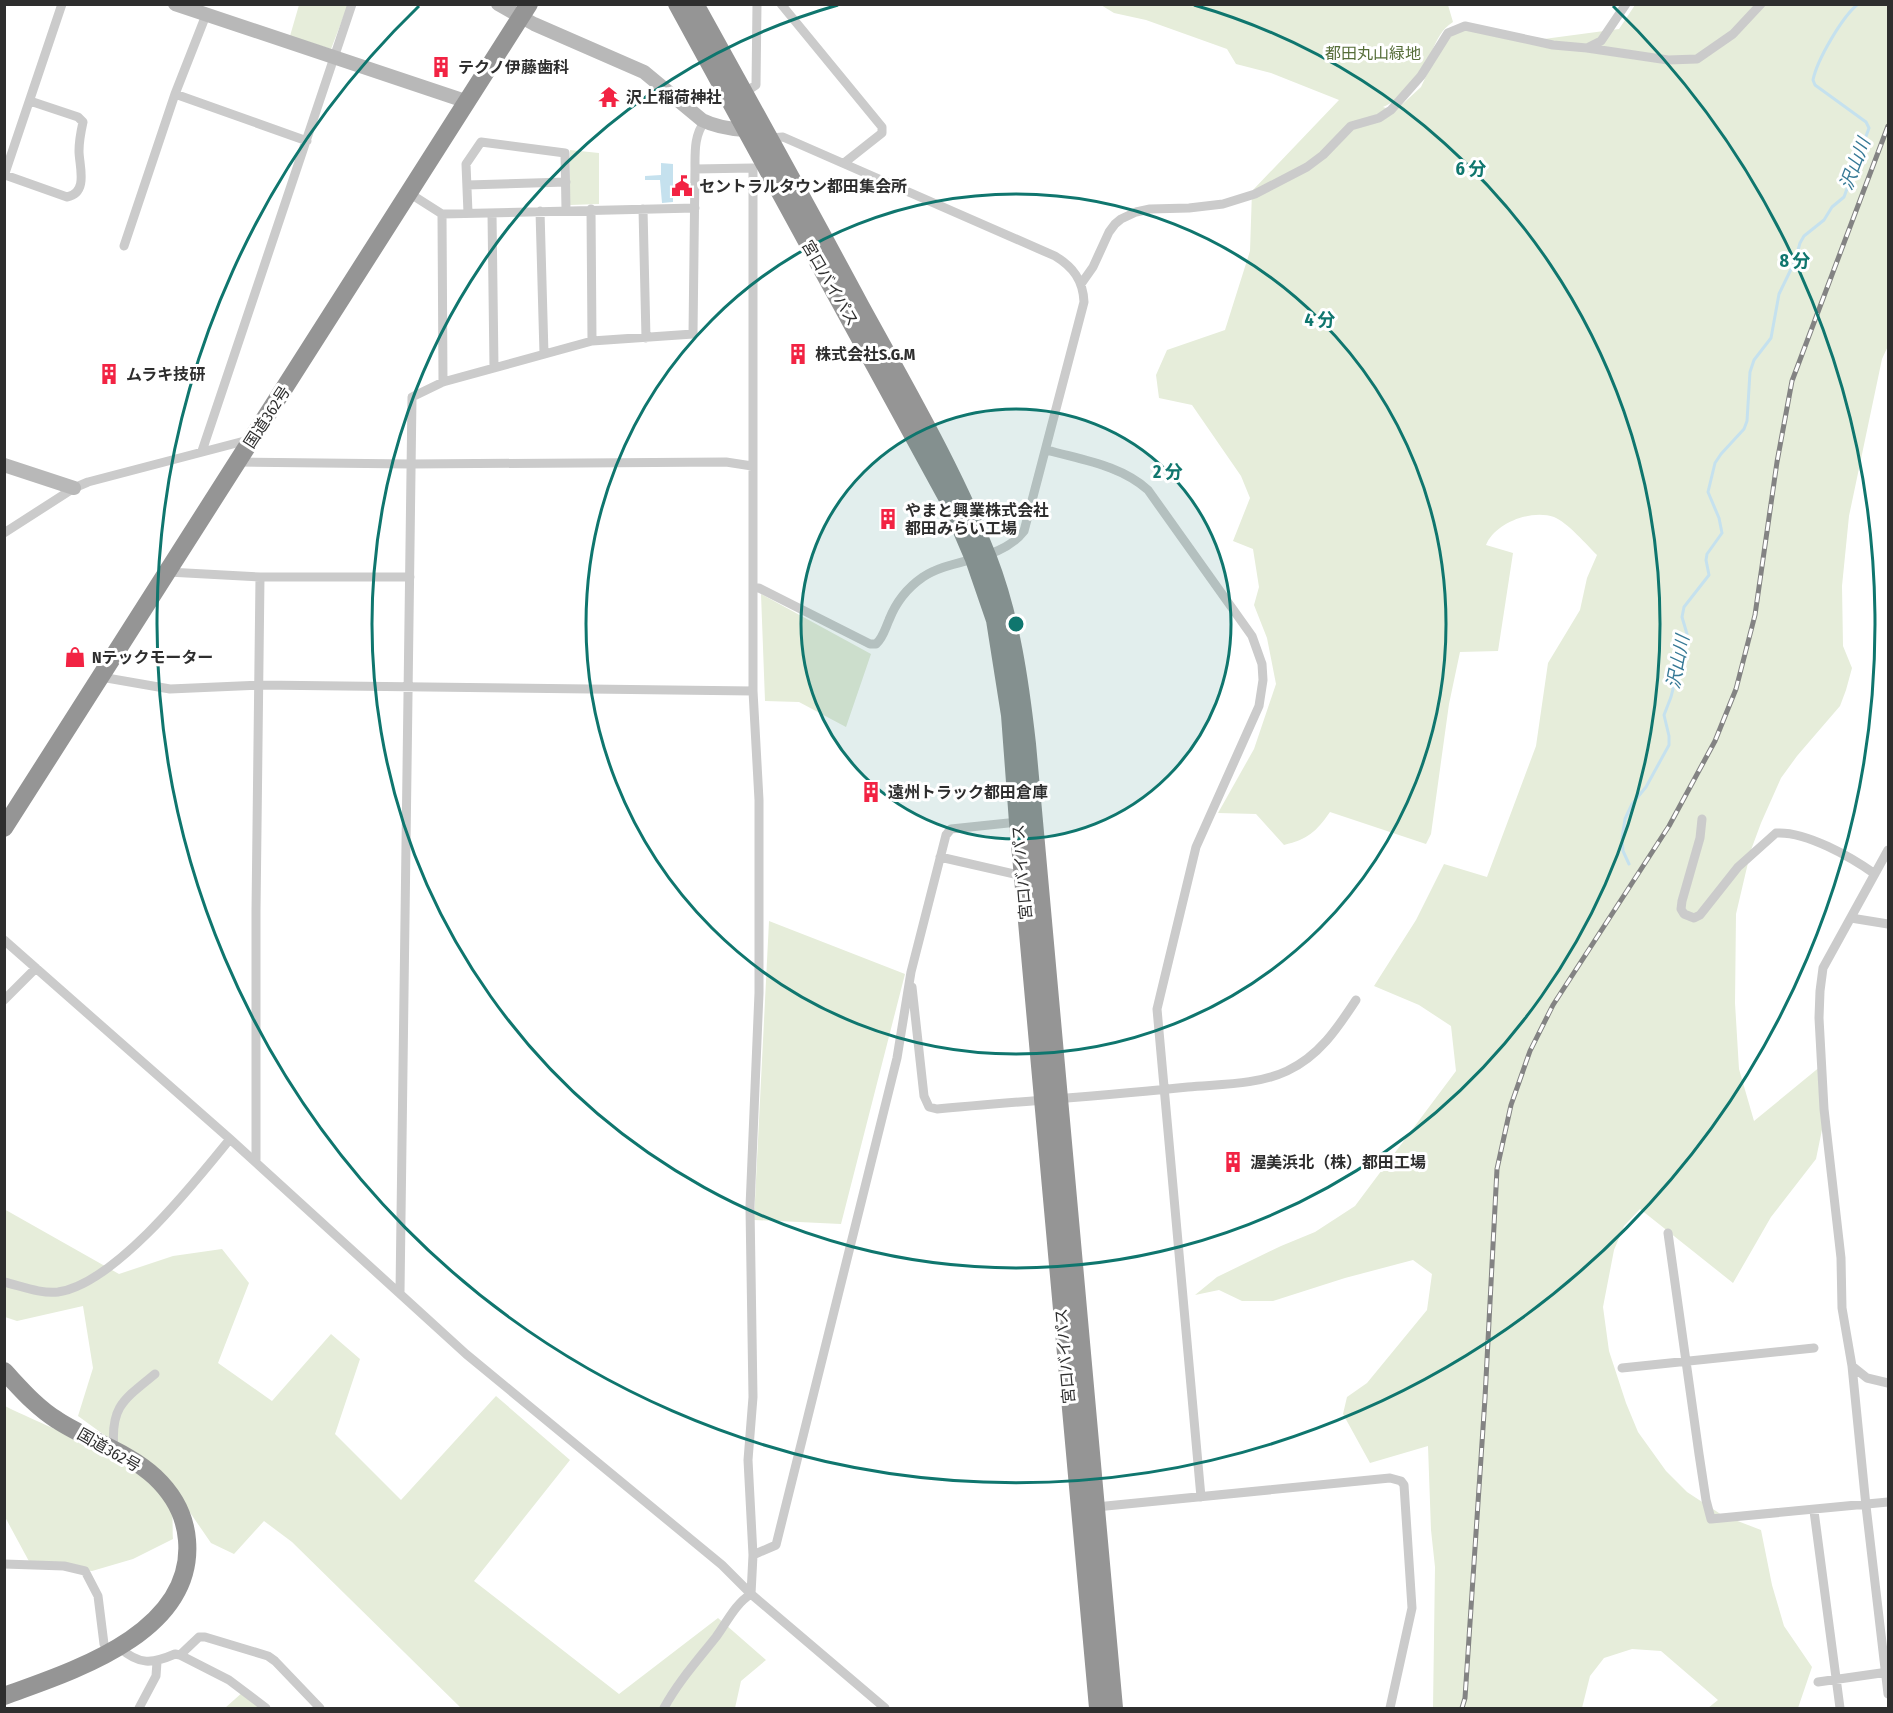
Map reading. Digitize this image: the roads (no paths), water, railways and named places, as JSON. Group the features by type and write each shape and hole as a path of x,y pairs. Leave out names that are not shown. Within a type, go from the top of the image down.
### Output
{"highway":[{"name":"宮口バイパス","path":"676,4 980,557 995,620 1010,715 1023,876 1051,1098 1096,1507 1114,1708"},
{"name":"宮口バイパス","path":"695,4 949,470 980,557 1006,620 1019,672 1098,1708"},
{"name":"国道362号","path":"4,828 525,11"},
{"name":"国道362号","path":"4,1371 28,1398 58,1420 132,1460 155,1477 175,1500 186,1527 188,1553 183,1576 174,1595 155,1619 115,1651 4,1698"}],"street":[{"path":"30,101 78,117 83,122 79,148 83,172 74,195 67,197 5,172 62,4"},
{"path":"175,4 468,102"},
{"path":"202,450 352,4"},
{"path":"498,4 525,11 644,72 705,121 720,128 745,130"},
{"path":"744,93 756,85 757,4"},
{"path":"781,4 882,127 882,133 844,163"},
{"path":"1587,48 1601,41 1626,4"},
{"path":"1082,284 1093,267 1109,232 1121,219 1150,209 1222,204 1253,195 1307,167 1323,155 1351,126 1379,118 1391,110 1421,76 1448,33 1459,27 1465,26 1553,45 1668,60 1697,59 1733,34 1761,4"},
{"path":"123,246 175,94 206,15"},
{"path":"175,94 307,141"},
{"path":"400,1292 412,397 444,382 592,341 693,334 696,142 700,127 705,121"},
{"path":"753,588 759,588 870,644 876,644 881,640 898,602 912,586 932,572 980,557 1014,542 1024,531 1083,309 1082,284 1071,267 1055,256 783,137 770,138"},
{"path":"468,213 466,164 481,142 565,153 566,210"},
{"path":"695,169 753,168 753,691 759,800 759,993 750,1207 753,1397 748,1460 753,1555 751,1594"},
{"path":"467,185 566,182"},
{"path":"410,194 442,214 695,208"},
{"path":"591,209 592,341"},
{"path":"643,209 646,338"},
{"path":"540,211 544,354"},
{"path":"492,213 494,368"},
{"path":"442,214 444,382"},
{"path":"4,533 74,488 202,450 254,438"},
{"path":"1047,450 1109,467 1133,478 1148,490 1252,636 1262,664 1259,706 1196,848 1157,1009 1201,1497"},
{"path":"237,462 411,464 726,462 752,465"},
{"path":"4,465 74,488"},
{"path":"168,572 260,577 410,577"},
{"path":"256,1162 260,577"},
{"path":"101,677 170,689 260,685 667,688 753,691"},
{"path":"1702,819 1700,838 1681,909 1684,914 1694,918 1700,915 1738,867 1776,833 1784,832 1814,841 1852,859 1875,874"},
{"path":"753,1555 776,1545 897,1058 910,976 946,835 951,829 1018,822"},
{"path":"1888,850 1823,968 1819,1018 1824,1110 1841,1258 1842,1308 1852,1366 1888,1694"},
{"path":"940,857 1023,876"},
{"path":"1851,918 1888,924"},
{"path":"4,939 256,1162 466,1354 722,1565 751,1594 885,1708"},
{"path":"4,1000 36,968"},
{"path":"910,976 924,1096 929,1107 937,1108 1165,1090 1255,1080 1289,1070 1309,1057 1331,1038 1356,1000"},
{"path":"101,1023 111,1017"},
{"path":"4,1282 52,1292 72,1288 88,1281 129,1250 168,1212 230,1139"},
{"path":"1668,1233 1702,1477 1711,1520 1888,1502"},
{"path":"1622,1368 1814,1348"},
{"path":"1852,1366 1867,1378 1888,1383"},
{"path":"114,1450 114,1420 120,1406 155,1374"},
{"path":"1096,1507 1390,1478 1401,1481 1404,1485 1412,1608 1390,1708"},
{"path":"1814,1511 1840,1708"},
{"path":"4,1564 64,1566 85,1571 98,1596 104,1644 115,1651 145,1662 157,1662 175,1654 229,1680 266,1708"},
{"path":"664,1708 672,1692 694,1662 743,1599 751,1594"},
{"path":"180,1656 198,1637 205,1636 268,1656 320,1708"},
{"path":"139,1708 156,1676 157,1662"},
{"path":"1818,1682 1887,1673"},
{"path":"4,1698 8,1708"}],"water":[{"path":"661,163 673,164 673,202 662,203 660,180 645,180 645,176 661,175"}],"waterway":[{"name":"沢山川","path":"1629,864 1623,851 1622,838 1625,819 1669,745 1664,715 1673,689 1671,678 1675,659 1687,634 1682,617 1684,607 1709,575 1707,554 1722,533 1719,518 1708,492 1715,463 1744,429 1747,421 1750,372 1754,360 1771,338 1779,294 1795,261 1800,243 1804,236 1824,220 1832,207 1844,197 1869,128 1866,122 1815,85 1813,80 1831,39 1858,4"}],"railway":[{"path":"1462,1708 1465,1698 1485,1398 1497,1169 1511,1105 1530,1051 1553,1005 1669,826 1715,741 1736,689 1755,615 1777,462 1792,381 1888,126"}],"place":[{"name":"テクノ伊藤歯科","path":"441,67"},
{"name":"沢上稲荷神社","path":"609,97"},
{"name":"セントラルタウン都田集会所","path":"682,186"},
{"name":"株式会社S.G.M","path":"798,354"},
{"name":"ムラキ技研","path":"109,374"},
{"name":"やまと興業株式会社 都田みらい工場","path":"888,519"},
{"name":"Nテックモーター","path":"75,657"},
{"name":"遠州トラック都田倉庫","path":"871,792"},
{"name":"渥美浜北（株）都田工場","path":"1233,1162"}],"park label":[{"name":"都田丸山緑地","path":"1373,53"}]}
